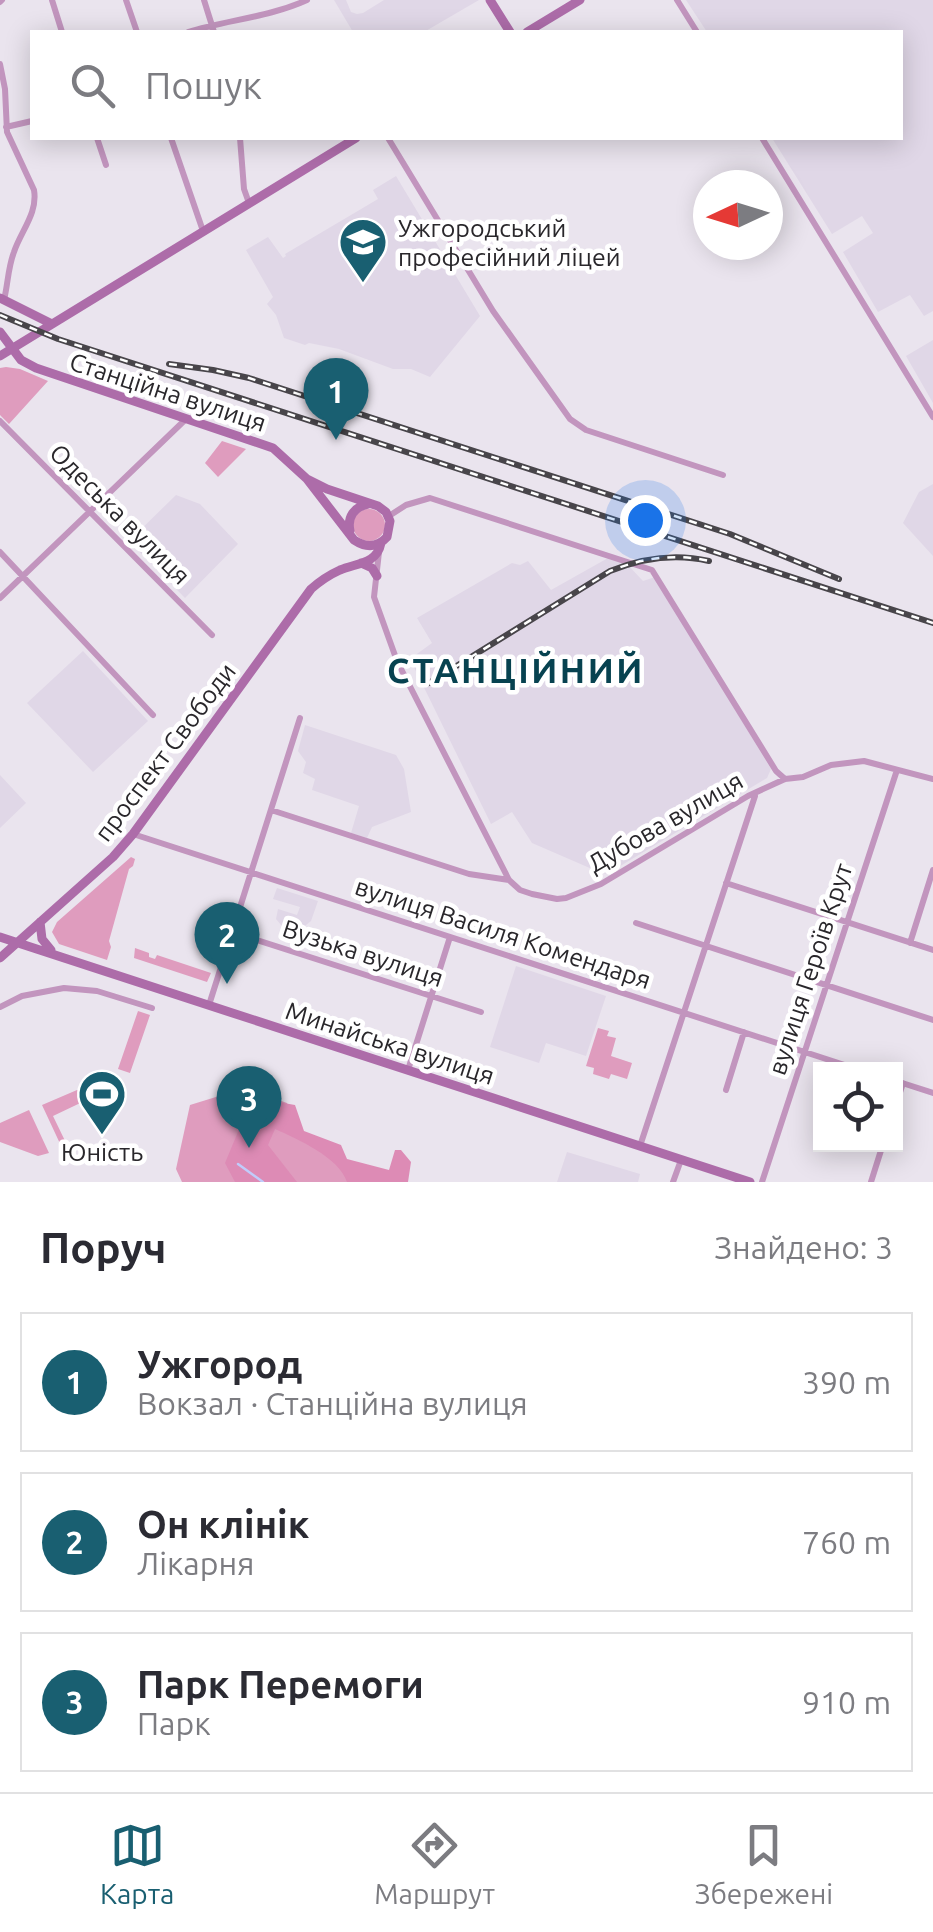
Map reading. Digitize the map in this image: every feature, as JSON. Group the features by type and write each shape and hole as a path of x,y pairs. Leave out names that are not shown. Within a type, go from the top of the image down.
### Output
{"main road":[{"path":"490,0 509,30"},
{"path":"530,30 580,0"},
{"path":"0,356 353,140"},
{"path":"2,299 52,324"},
{"name":"Станційна вулиця","path":"0,332 21,360 36,368 272,448 306,479 350,534"},
{"name":"Станційна вулиця","path":"306,479 368,504"},
{"path":"368,504 378,506 388,516 390,530 380,547 360,544 350,534 353,512 368,504"},
{"path":"360,544 363,557 358,564 372,568 377,576"},
{"name":"проспект Свободи","path":"0,958 113,857 133,834 304,596 326,577 358,564 380,547"},
{"path":"40,922 42,939 56,955"},
{"name":"Минайська вулиця","path":"0,936 750,1182"}],"street":[{"path":"52,0 61,30"},
{"path":"126,0 136,30"},
{"path":"204,0 213,29 307,0"},
{"path":"677,0 696,30"},
{"path":"0,64 8,138 36,199 13,254 2,299"},
{"path":"6,127 30,122"},
{"path":"98,140 106,164"},
{"path":"172,140 203,231"},
{"path":"240,140 244,189 250,203"},
{"path":"389,140 493,311 570,418 586,430 723,475"},
{"path":"763,140 933,416"},
{"path":"0,598 186,419"},
{"name":"Одеська вулиця","path":"0,421 212,635"},
{"path":"388,516 430,498 652,570 776,771 785,779"},
{"path":"380,547 374,597 397,661 509,880"},
{"path":"0,552 153,715"},
{"path":"209,1005 300,718"},
{"name":"Дубова вулиця","path":"271,810 469,874 509,880 520,890 557,899 602,884 748,796 785,779 804,778 820,768 864,761 933,778"},
{"name":"вулиця Героїв Крут","path":"762,1182 897,769"},
{"path":"640,1146 755,795"},
{"name":"вулиця Василя Комендаря","path":"133,834 835,1062"},
{"path":"910,943 933,870"},
{"path":"726,883 933,950"},
{"path":"636,923 933,1020"},
{"name":"Вузька вулиця","path":"232,932 481,1012"},
{"path":"408,1070 450,937"},
{"path":"0,1007 22,996 64,988 96,991 152,1008"},
{"path":"726,1090 744,1032"},
{"path":"903,1083 933,1093"},
{"path":"870,1182 880,1152"},
{"path":"673,1182 681,1160"}],"shaded area":[{"path":"334,0 346,0 351,12 357,14 384,0 479,0 427,30 352,30"},
{"path":"686,0 933,0 933,311 924,316 910,295 878,312 843,252 873,233 862,216 832,234 773,140 903,140 903,30 706,30"},
{"name":"Ужгородський професійний ліцей","path":"396,176 480,316 430,377 411,369 393,369 339,349 284,338 276,315 267,304 273,297 246,250 268,237 283,258 378,199 373,190"},
{"path":"933,340 933,403 906,356"},
{"path":"0,368 48,381 9,424 0,415"},
{"path":"222,441 246,449 218,477 205,463"},
{"path":"933,484 933,556 903,523 919,492"},
{"path":"176,495 200,504 238,544 185,598 129,541"},
{"path":"369,509 380,514 385,525 380,536 369,541 358,536 353,525 358,514"},
{"path":"608,558 627,564 643,581 655,577 771,769 767,778 607,874 532,843 512,812 491,824 410,659 432,643 417,618 512,563 528,561 551,590"},
{"path":"83,651 148,721 93,772 27,703"},
{"path":"305,725 396,755 404,769 411,812 372,827 367,838 351,833 359,806 312,790 315,779 303,773 306,762 298,751"},
{"path":"0,775 26,803 0,828"},
{"path":"131,857 135,859 109,941 107,960 59,944 52,932 57,922"},
{"path":"277,888 318,901 311,921 291,937 276,919 278,909 297,915 300,907 273,899"},
{"path":"135,948 155,959 157,955 211,973 207,982 134,958"},
{"path":"516,966 606,996 586,1056 546,1043 539,1063 490,1047"},
{"path":"138,1011 150,1015 130,1073 118,1069"},
{"path":"598,1028 616,1038 611,1056 632,1063 627,1079 593,1074 594,1068 586,1066"},
{"path":"245,1088 287,1103 300,1135 389,1182 182,1182 176,1169 190,1105"},
{"path":"77,1090 95,1096 53,1116 68,1147 63,1150 42,1105"},
{"path":"272,1101 295,1105 304,1131 341,1145 347,1159 389,1170 395,1150 401,1150 411,1162 408,1182 347,1182 327,1157 275,1129 268,1145 297,1182 235,1182 225,1163 245,1115"},
{"path":"29,1110 49,1153 38,1156 0,1142 0,1123"},
{"path":"567,1152 640,1174 638,1182 557,1182"}],"waterway":[{"path":"238,1164 263,1182"}],"railway":[{"path":"0,315 58,339 933,623"},
{"path":"169,364 249,378 730,534 839,579"},
{"path":"429,683 610,571 659,558 709,561"}],"place":[{"name":"Ужгородський професійний ліцей","path":"363,284"},
{"name":"Ужгород","path":"336,440"},
{"name":"Он клінік","path":"227,984"},
{"name":"Юність","path":"102,1136"},
{"name":"Парк Перемоги","path":"249,1148"}],"district":[{"name":"СТАНЦІЙНИЙ","path":"516,671"}]}
